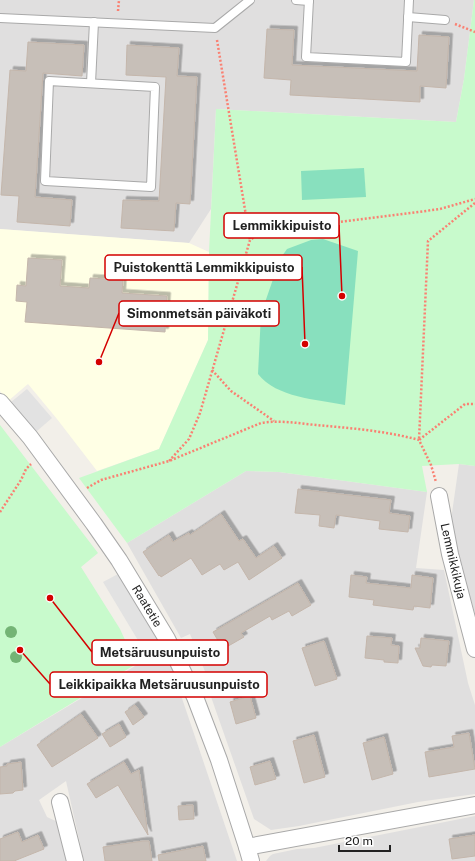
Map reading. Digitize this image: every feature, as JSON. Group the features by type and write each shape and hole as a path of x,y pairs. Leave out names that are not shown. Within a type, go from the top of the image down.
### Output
{"street":[{"name":"Raatetie","path":"0,402 42,452 94,524 119,560 167,639 195,697 219,760 249,854"},
{"name":"Lemmikkikuja","path":"439,496 450,554 475,649"},
{"path":"60,802 75,861"},
{"path":"249,854 475,805"}],"lane":[{"path":"0,18 215,28 250,0"},
{"path":"296,0 309,1 306,57 406,62 409,0"},
{"path":"408,17 445,20"},
{"path":"91,83 94,22"},
{"path":"50,81 91,83 155,87 151,188 45,181 50,81"}],"path":[{"path":"445,20 475,32"},
{"path":"169,461 189,439 200,413 250,240 215,28"},
{"path":"250,240 260,233 268,231 440,209 475,199"},
{"path":"439,496 431,465 419,440 428,241 475,203"},
{"path":"212,370 231,391 274,421"},
{"path":"419,440 465,404 475,404"},
{"path":"72,495 101,480 169,461 260,423 274,421 332,426 391,434 419,440"},
{"path":"0,512 21,480 26,469 42,452"}],"shaded area":[{"path":"0,0 474,0 464,79 456,122 216,109 211,209 189,243 0,229"},
{"path":"0,229 189,243 209,252 208,340 159,449 97,471 28,384 7,402 0,391"},
{"path":"27,389 52,418 30,437 5,407"},
{"path":"459,464 475,466 475,614 450,527"},
{"path":"246,471 279,472 427,492 416,568 444,570 468,683 475,705 475,794 418,802 299,826 271,830 254,819 210,694 208,679 190,634 181,638 127,543"},
{"path":"120,573 165,648 148,657 103,582"},
{"path":"165,648 237,861 84,861 66,781 39,800 47,817 60,823 68,861 0,861 0,747"},
{"path":"475,816 475,861 266,861 273,854 297,849 314,848"}],"green space":[{"path":"474,0 475,466 459,464 422,466 427,492 279,472 246,471 127,543 79,478 159,449 208,340 209,252 216,109 456,122 464,79"},
{"path":"364,168 366,197 302,200 301,171"},
{"path":"323,239 358,251 345,405 286,393 266,382 258,374 261,314 280,259 287,249 311,240"},
{"path":"0,425 98,553 81,567 120,629 136,664 0,747"}],"building":[{"path":"267,29 294,30 292,65 417,71 419,35 449,37 446,88 420,86 420,102 290,95 291,80 264,78"},
{"path":"28,42 84,45 82,76 43,73 35,197 72,200 70,226 17,222 19,196 1,195 10,70 26,71"},
{"path":"127,45 179,48 177,76 197,77 190,204 176,203 174,231 121,228 123,200 159,201 166,77 126,75"},
{"path":"28,258 62,260 60,286 89,288 90,278 123,280 122,293 167,296 165,332 25,322 27,302 16,301 17,285 26,286"},
{"path":"298,489 391,500 389,513 410,516 408,532 379,529 380,521 336,515 334,528 319,526 320,515 295,513"},
{"path":"221,514 239,541 243,539 256,558 274,546 282,558 249,580 238,562 224,570 220,564 202,575 191,558 161,577 160,575 159,576 143,552 169,535 173,542 189,533 190,535"},
{"path":"351,575 367,577 366,583 411,588 412,575 433,578 430,608 414,606 413,610 373,605 374,600 349,597"},
{"path":"298,583 311,605 292,616 289,611 272,620 270,616 241,633 244,637 223,649 213,632"},
{"path":"367,636 392,638 391,645 399,646 398,663 365,658"},
{"path":"421,638 449,641 446,666 423,666 415,648 420,648"},
{"path":"324,641 337,679 315,686 302,648"},
{"path":"250,696 256,718 236,724 230,702"},
{"path":"135,705 144,717 133,725 125,712"},
{"path":"81,714 98,738 52,767 37,745"},
{"path":"119,724 126,737 110,747 102,734"},
{"path":"469,733 475,769 429,777 425,752 454,747 452,736"},
{"path":"314,735 325,777 304,783 293,741"},
{"path":"384,737 393,774 372,780 363,743"},
{"path":"270,761 276,779 255,785 250,767"},
{"path":"21,762 23,790 15,791 13,793 0,794 0,767 7,766 7,764"},
{"path":"124,762 131,774 139,770 148,835 118,785 96,798 87,784"},
{"path":"193,805 194,819 179,820 178,806"},
{"path":"18,832 22,842 38,835 44,849 14,861 0,861 0,839"},
{"path":"475,835 475,856 452,859 449,839"},
{"path":"149,841 152,861 105,861 103,847"},
{"path":"203,846 206,861 159,861 158,855"}],"place":[{"name":"Lemmikkipuisto","path":"342,296"},
{"name":"Puistokenttä Lemmikkipuisto","path":"305,344"},
{"name":"Simonmetsän päiväkoti","path":"99,362"},
{"name":"Metsäruusunpuisto","path":"50,598"},
{"name":"Leikkipaikka Metsäruusunpuisto","path":"20,650"}]}
